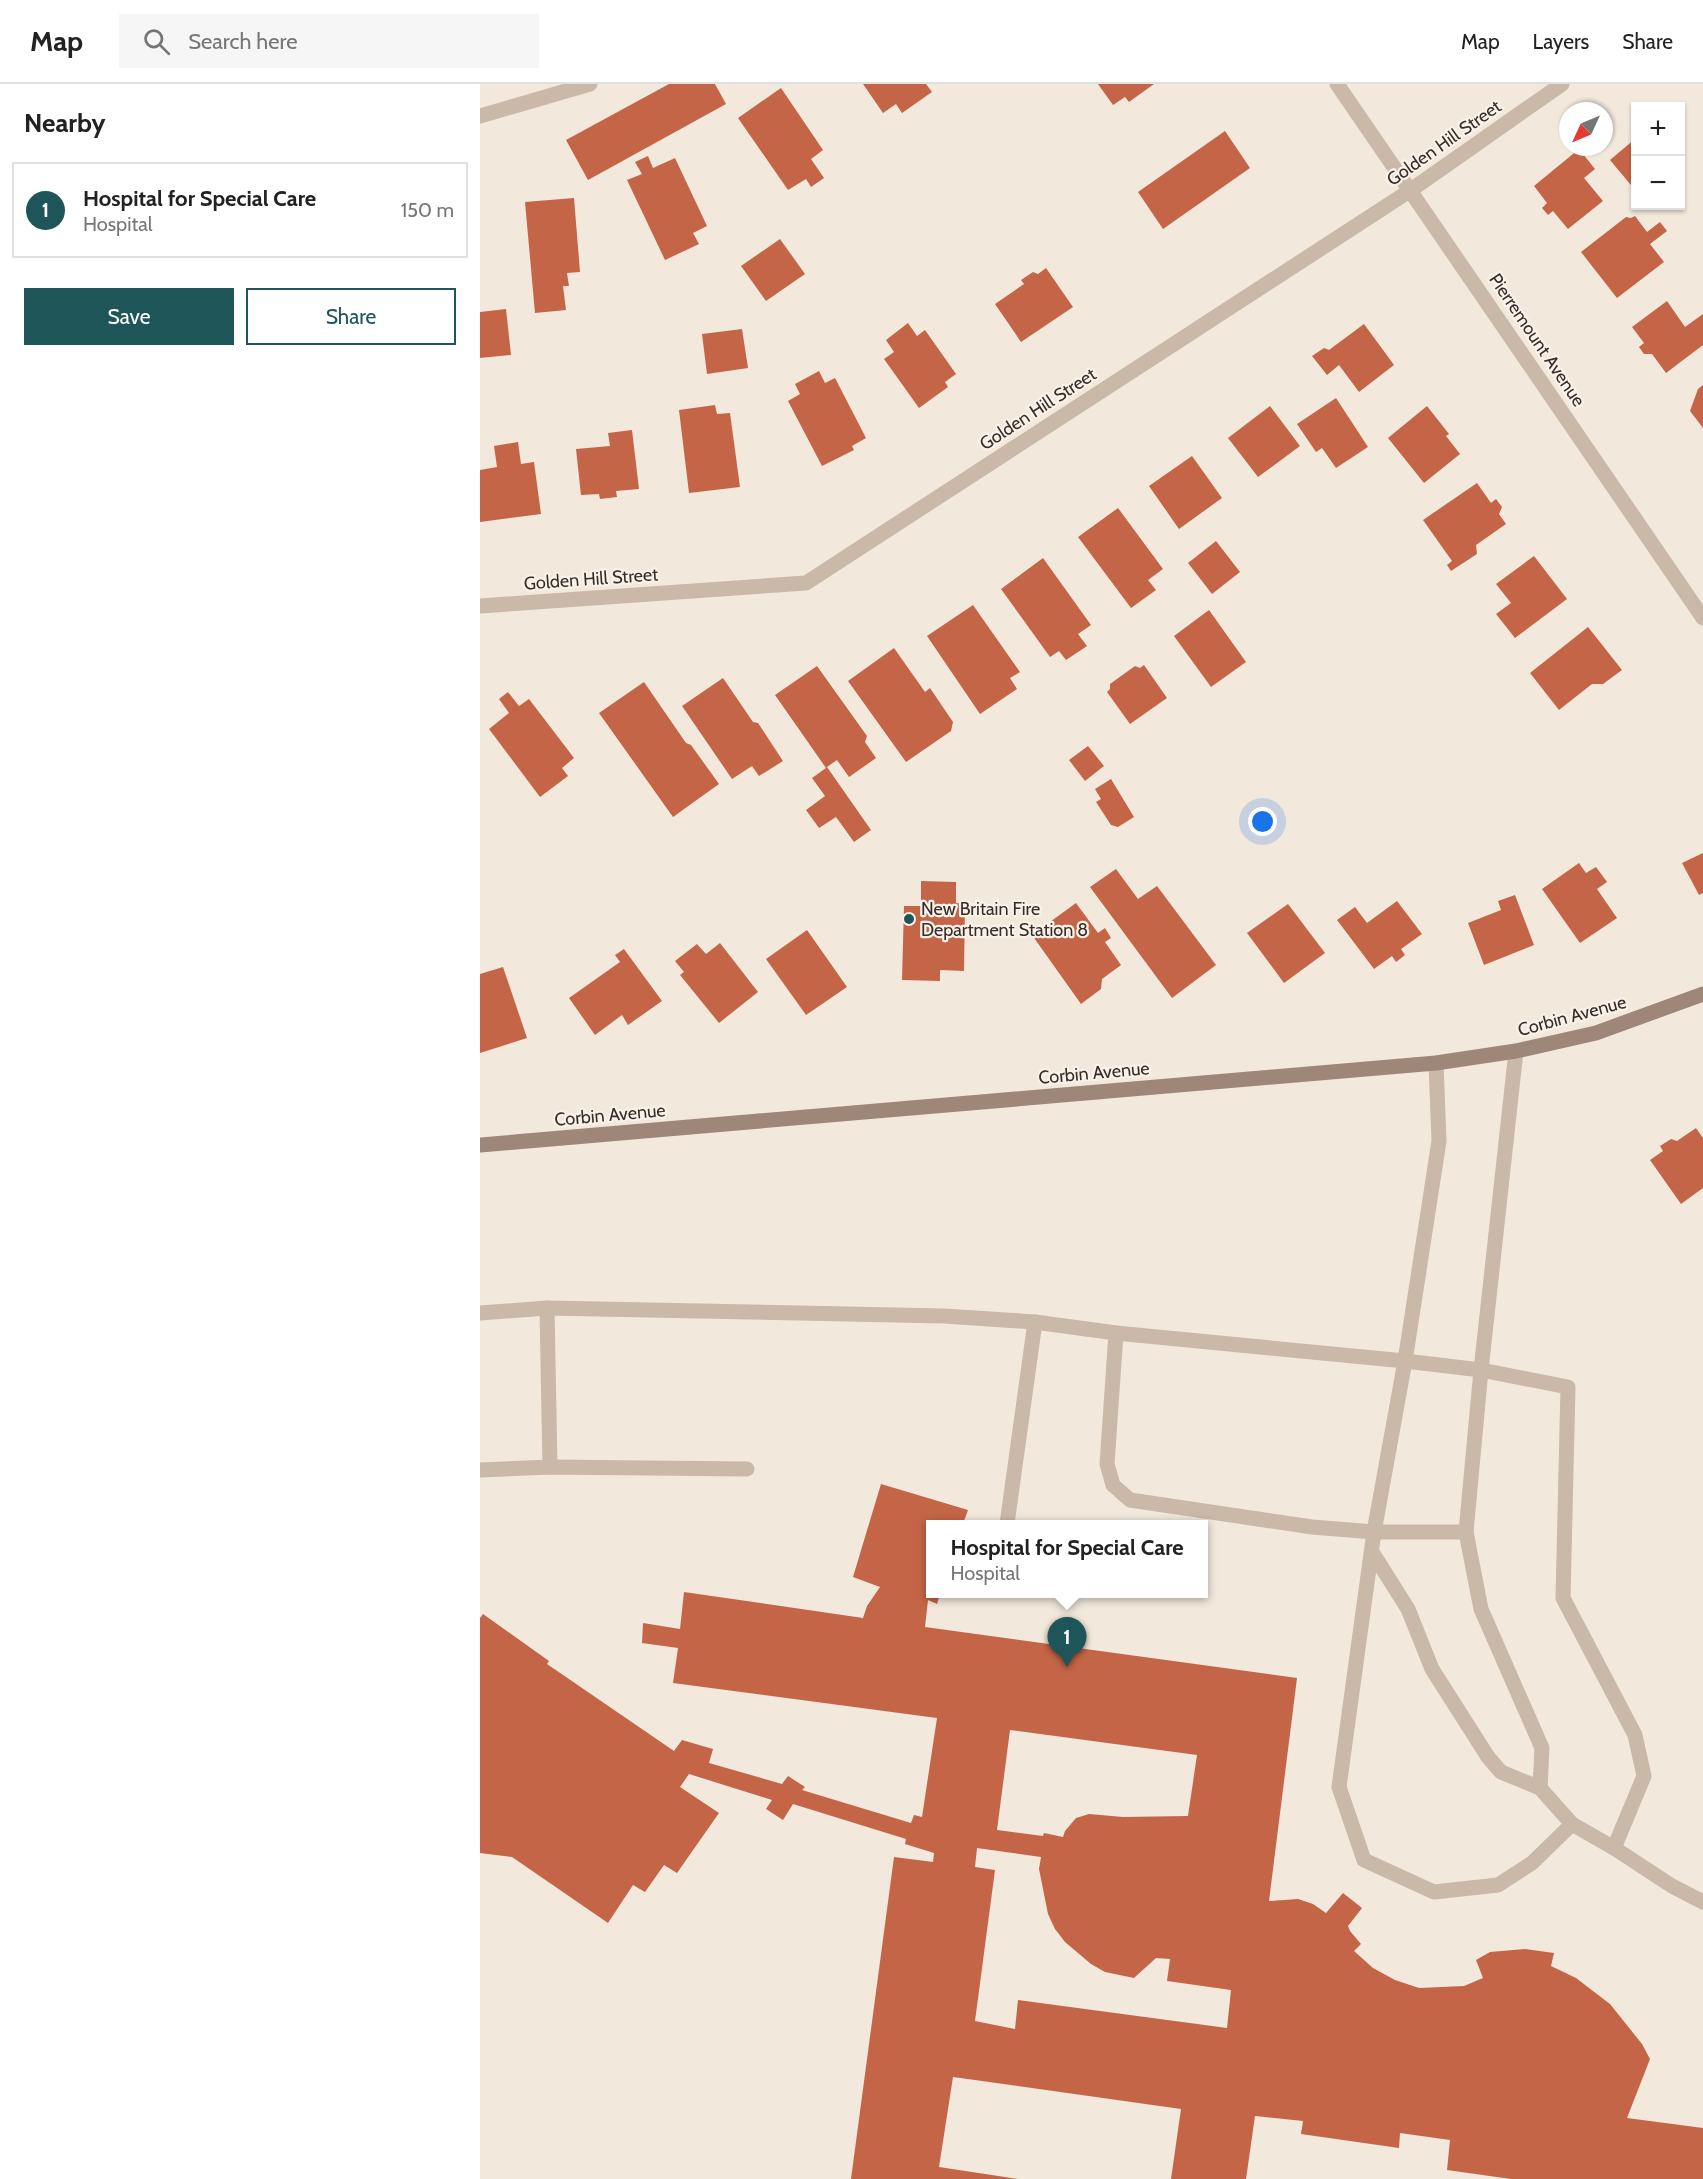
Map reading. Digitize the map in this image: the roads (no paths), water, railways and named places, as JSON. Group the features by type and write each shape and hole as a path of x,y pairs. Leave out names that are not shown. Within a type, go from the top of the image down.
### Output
{"main road":[{"name":"Corbin Avenue","path":"480,1145 1436,1063 1516,1051 1596,1032 1703,994"}],"street":[{"path":"480,115 590,84"},
{"name":"Pierremount Avenue","path":"1337,84 1703,618"},
{"name":"Golden Hill Street","path":"480,606 807,583 1411,190 1562,84"},
{"path":"1516,1051 1481,1370 1466,1532 1481,1609 1542,1748 1540,1788"},
{"path":"1436,1063 1439,1141 1405,1361 1374,1532 1339,1787 1364,1860 1434,1892 1498,1885 1532,1863 1572,1824"},
{"path":"480,1313 547,1308 944,1316 1035,1322 1116,1333 1481,1370 1568,1387 1563,1598 1635,1735 1644,1776 1614,1848"},
{"path":"547,1308 550,1467"},
{"path":"1008,1520 1035,1322"},
{"path":"1116,1333 1107,1464 1113,1485 1130,1500 1312,1527 1374,1532 1466,1532"},
{"path":"480,1470 550,1467 747,1469"},
{"path":"1372,1552 1408,1609 1432,1669 1488,1757 1501,1772 1540,1788 1572,1824 1672,1886 1703,1902"}],"place":[{"name":"New Britain Fire Department Station 8","path":"909,919"},
{"name":"Hospital for Special Care","path":"1067,1667"}]}
